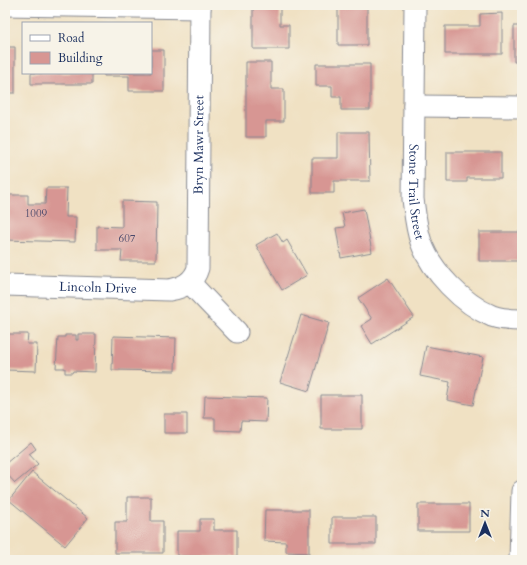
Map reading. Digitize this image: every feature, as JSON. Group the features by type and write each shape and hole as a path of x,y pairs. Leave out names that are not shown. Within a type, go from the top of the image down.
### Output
{"street":[{"path":"5,5 200,7"},
{"name":"Stone Trail Street","path":"415,5 413,200 417,228 421,242 428,258 452,288 480,310 493,316 509,320 522,320"},
{"name":"Bryn Mawr Street","path":"189,282 196,274 198,268 200,7"},
{"path":"414,106 522,107"},
{"path":"189,282 237,332"},
{"name":"Lincoln Drive","path":"5,285 169,290 177,289 189,282"},
{"path":"520,560 522,491"}],"building":[{"path":"253,5 280,5 280,25 289,25 289,49 253,49"},
{"path":"338,5 367,5 367,45 338,45"},
{"path":"502,13 502,54 445,54 445,26 480,26 480,14"},
{"path":"514,26 522,26 522,62 514,62"},
{"path":"5,47 15,47 15,93 5,93"},
{"path":"152,50 164,50 164,91 129,91 129,76 104,76 104,74 152,74"},
{"path":"246,62 271,62 271,89 284,89 284,121 266,121 266,137 246,137"},
{"path":"316,64 370,64 370,110 341,110 341,97 332,97 332,86 316,86"},
{"path":"31,74 92,74 92,84 31,84"},
{"path":"338,132 369,132 370,181 334,181 334,193 312,193 312,158 338,158"},
{"path":"447,152 501,152 501,178 467,178 467,182 447,182"},
{"path":"46,188 67,188 66,217 76,217 75,242 5,240 5,195 28,195 28,204 45,204"},
{"path":"122,201 157,202 156,261 121,261 122,250 97,250 97,226 122,227"},
{"path":"364,209 372,252 341,258 336,228 345,227 342,213"},
{"path":"479,232 522,232 522,261 479,261"},
{"path":"277,233 283,243 287,240 307,275 282,290 256,245"},
{"path":"388,278 414,317 372,344 361,326 372,319 358,298"},
{"path":"301,315 329,323 309,391 280,382"},
{"path":"5,334 28,334 27,344 37,344 36,371 6,370 5,377"},
{"path":"78,334 96,334 95,372 73,371 72,373 65,373 65,368 56,368 58,337 65,337 65,335 76,335 76,340 78,340"},
{"path":"113,336 176,338 175,371 112,370"},
{"path":"426,346 483,357 473,405 447,400 450,382 420,376"},
{"path":"321,395 362,395 362,429 321,429"},
{"path":"205,396 267,398 266,422 241,421 240,431 215,430 215,418 204,418"},
{"path":"164,414 187,414 187,433 164,433"},
{"path":"31,442 36,449 29,454 38,464 15,483 5,472 5,464"},
{"path":"32,472 88,518 65,546 9,500"},
{"path":"127,497 151,497 151,521 163,521 163,553 115,553 115,522 127,522"},
{"path":"418,504 469,504 469,531 418,531"},
{"path":"265,510 309,510 309,553 286,552 286,542 264,541"},
{"path":"332,517 376,517 376,544 332,544"},
{"path":"200,519 214,519 214,530 237,530 237,557 177,556 177,531 200,531"}]}
